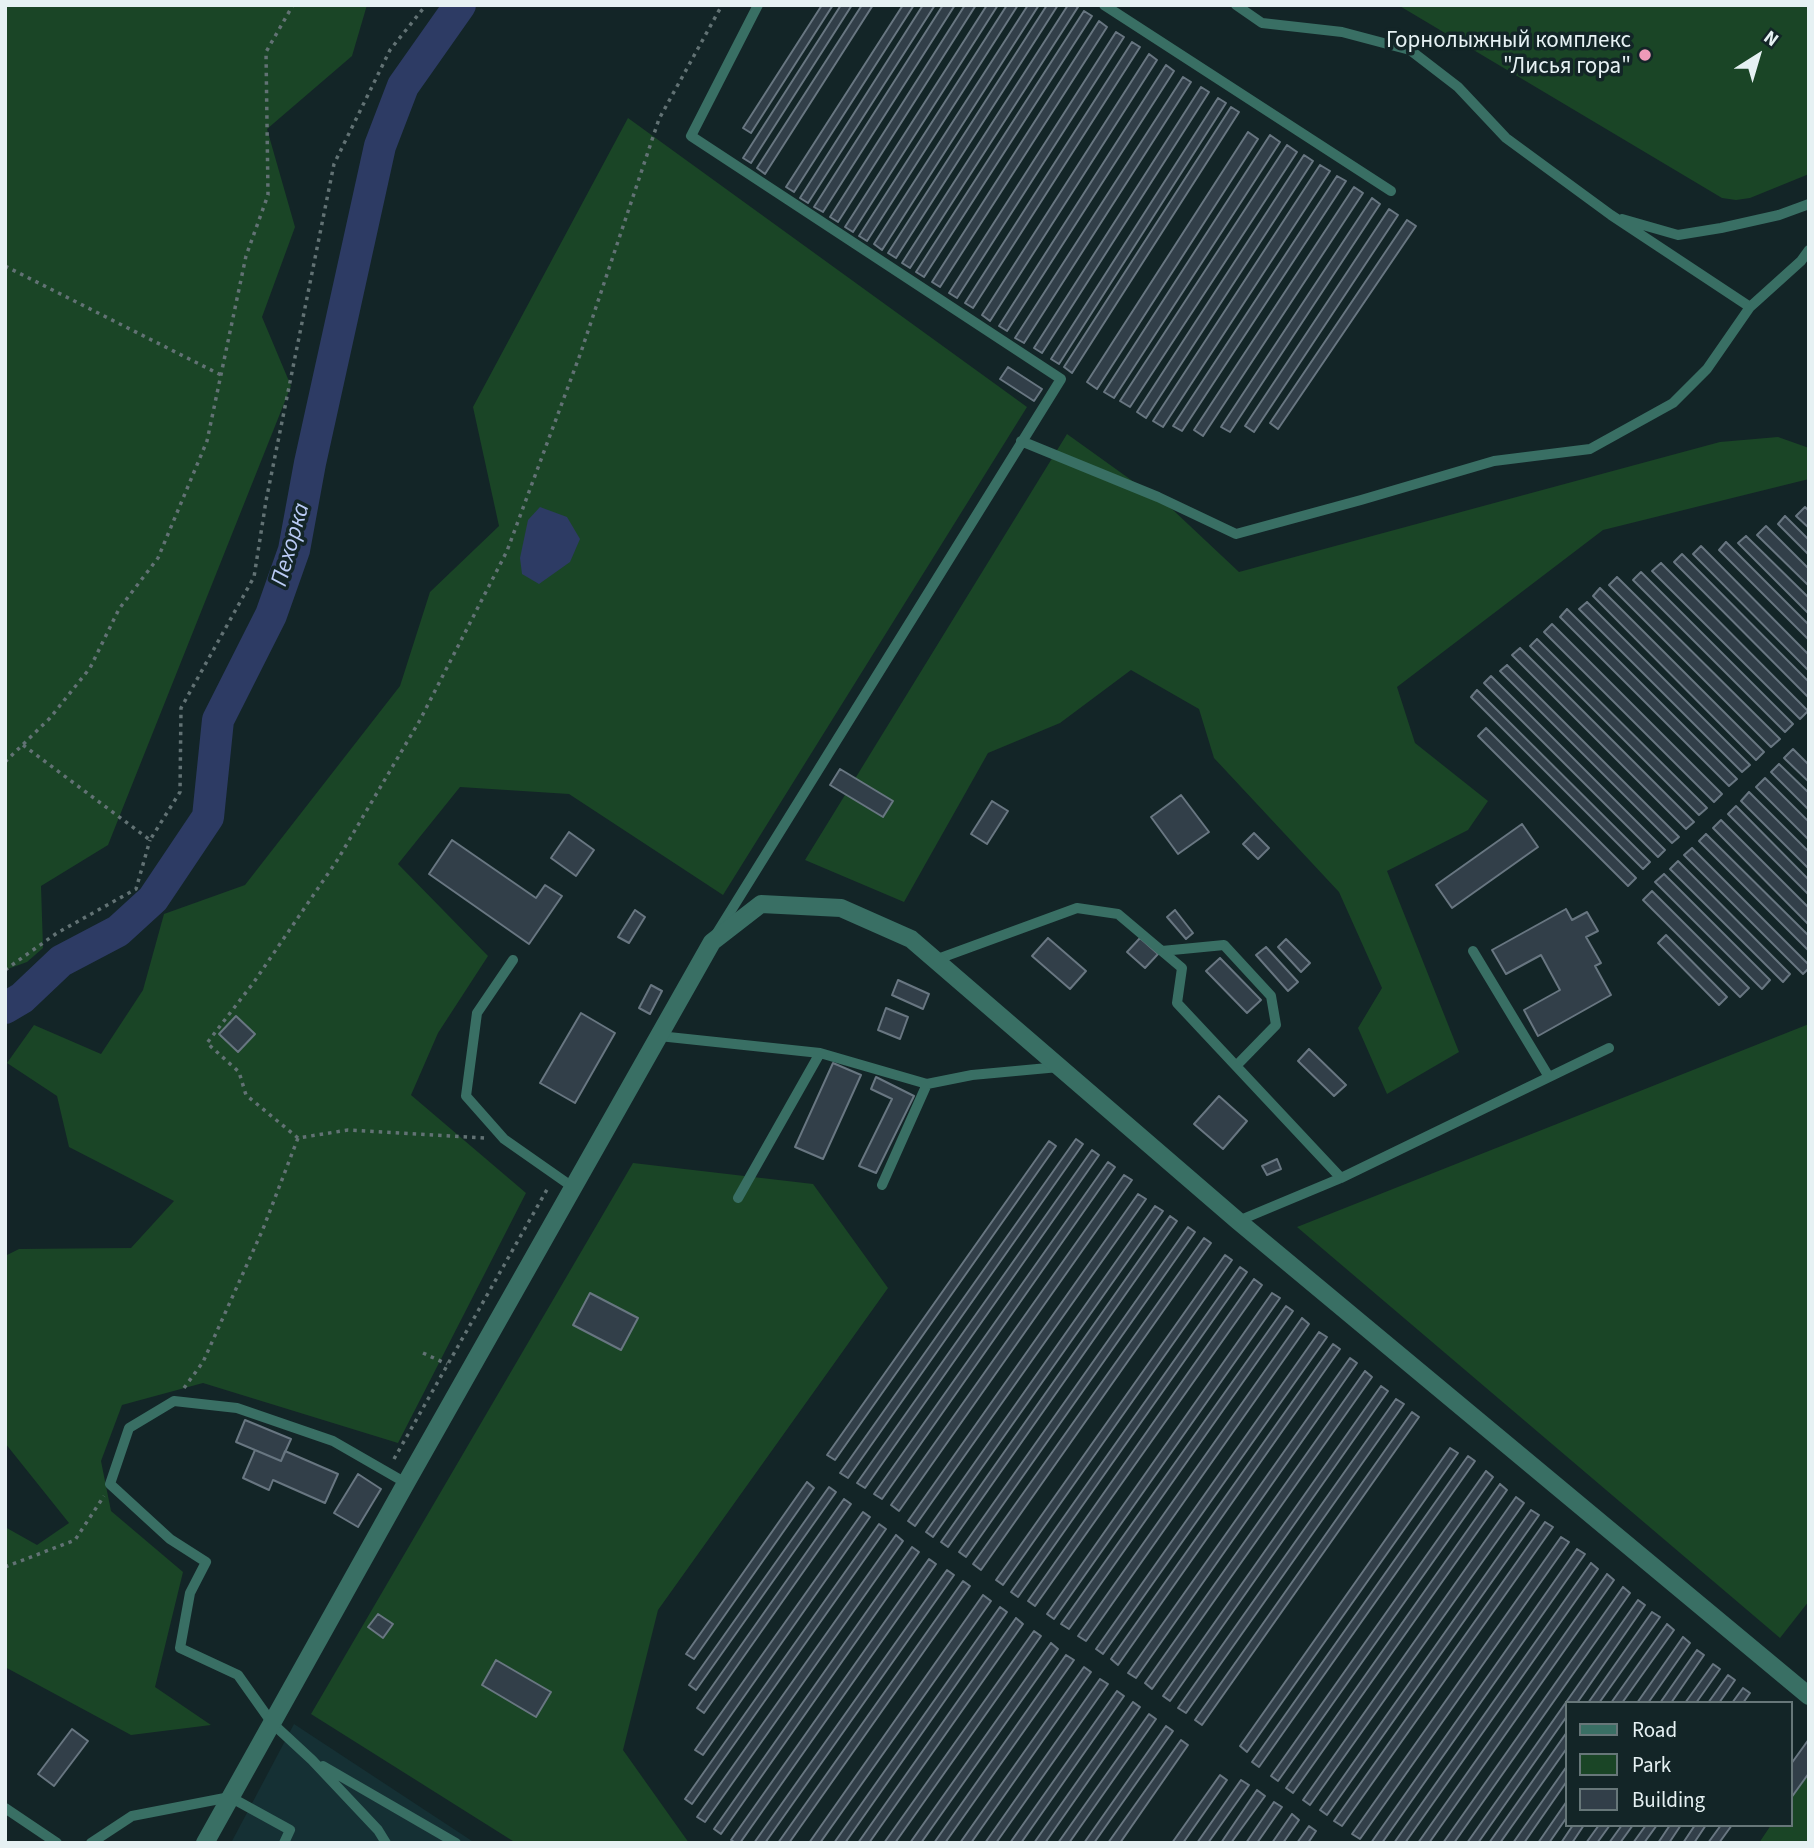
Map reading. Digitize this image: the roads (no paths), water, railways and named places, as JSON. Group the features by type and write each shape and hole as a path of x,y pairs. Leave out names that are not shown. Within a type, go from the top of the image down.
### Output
{"street":[{"path":"205,1843 712,942 761,904 841,908 911,939 1238,1222 1809,1696"}],"lane":[{"path":"712,942 1061,379 691,136 758,5"},
{"path":"1104,5 1391,191"},
{"path":"1236,5 1262,23 1342,32 1410,50 1458,87 1506,138 1611,215 1750,307"},
{"path":"1611,215 1678,235 1779,215 1809,204"},
{"path":"1021,441 1157,497 1236,534 1494,461 1590,449 1673,404 1707,369 1750,307 1801,261 1809,250"},
{"path":"935,960 1077,908 1118,914 1182,968 1177,1003 1342,1178"},
{"path":"1162,951 1224,945 1271,996 1276,1025 1236,1066"},
{"path":"1474,951 1549,1077"},
{"path":"513,960 477,1013 466,1096 504,1139 574,1188"},
{"path":"659,1036 820,1053 927,1084 972,1075 1059,1067"},
{"path":"1238,1222 1342,1178 1609,1048"},
{"path":"738,1198 820,1053"},
{"path":"882,1185 927,1084"},
{"path":"386,1843 378,1830 312,1760 272,1723 238,1675 180,1648 190,1593 206,1562 170,1539 110,1484 129,1428 174,1401 237,1408 333,1441 406,1483"},
{"path":"312,1760 456,1843"},
{"path":"91,1843 132,1815 230,1797 290,1830 284,1843"},
{"path":"5,1808 57,1843"},
{"path":"372,1843 378,1830"}],"water":[{"path":"540,507 567,517 580,539 570,562 539,584 522,574 520,558 528,520"}],"waterway":[{"name":"Пехорка","path":"5,1008 22,998 61,961 118,931 153,899 208,817 218,720 271,615 294,550 310,463 380,146 403,86 460,5"}],"place":[{"name":"Горнолыжный комплекс \"Лисья гора\"","path":"1645,55"}]}
